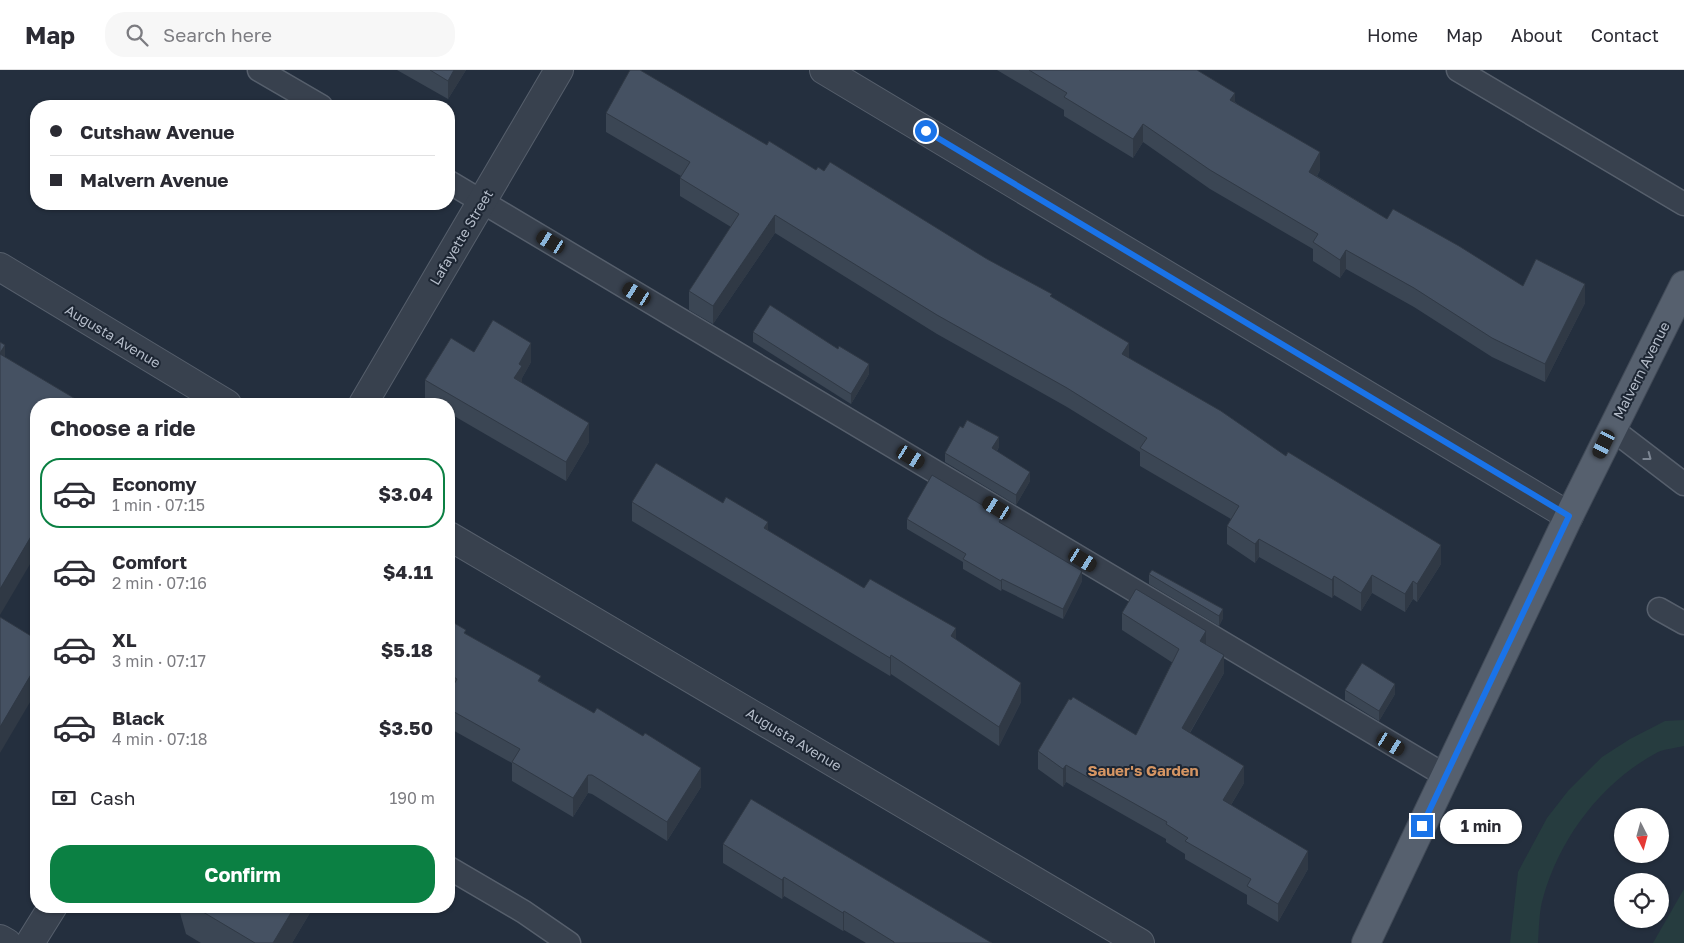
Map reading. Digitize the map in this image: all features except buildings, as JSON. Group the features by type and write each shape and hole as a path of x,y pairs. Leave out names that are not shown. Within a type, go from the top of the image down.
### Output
{"main road":[{"name":"Malvern Avenue","path":"1366,943 1569,516 1684,285"}],"street":[{"name":"Lafayette Street","path":"366,398 559,70"},
{"path":"824,70 1569,516"},
{"name":"Augusta Avenue","path":"0,268 217,398"},
{"name":"Augusta Avenue","path":"455,540 1140,943"},
{"path":"30,943 49,913"},
{"path":"0,939 7,943"}],"lane":[{"path":"259,70 311,100"},
{"path":"1458,70 1684,204"},
{"path":"455,185 1446,776"},
{"path":"1612,430 1684,484"},
{"path":"1659,609 1684,623"},
{"path":"455,872 524,912 569,943"}],"green space":[{"path":"1684,720 1684,746 1658,752 1638,764 1601,795 1572,833 1560,854 1543,898 1538,943 1510,943 1518,872 1547,818 1568,791 1602,757 1630,739 1665,721"},
{"path":"1684,889 1684,943 1653,943 1662,928 1669,928 1669,915"}],"district":[{"name":"Sauer's Garden","path":"1143,770"}],"route":[{"path":"926,131 1569,516 1422,826"}]}
